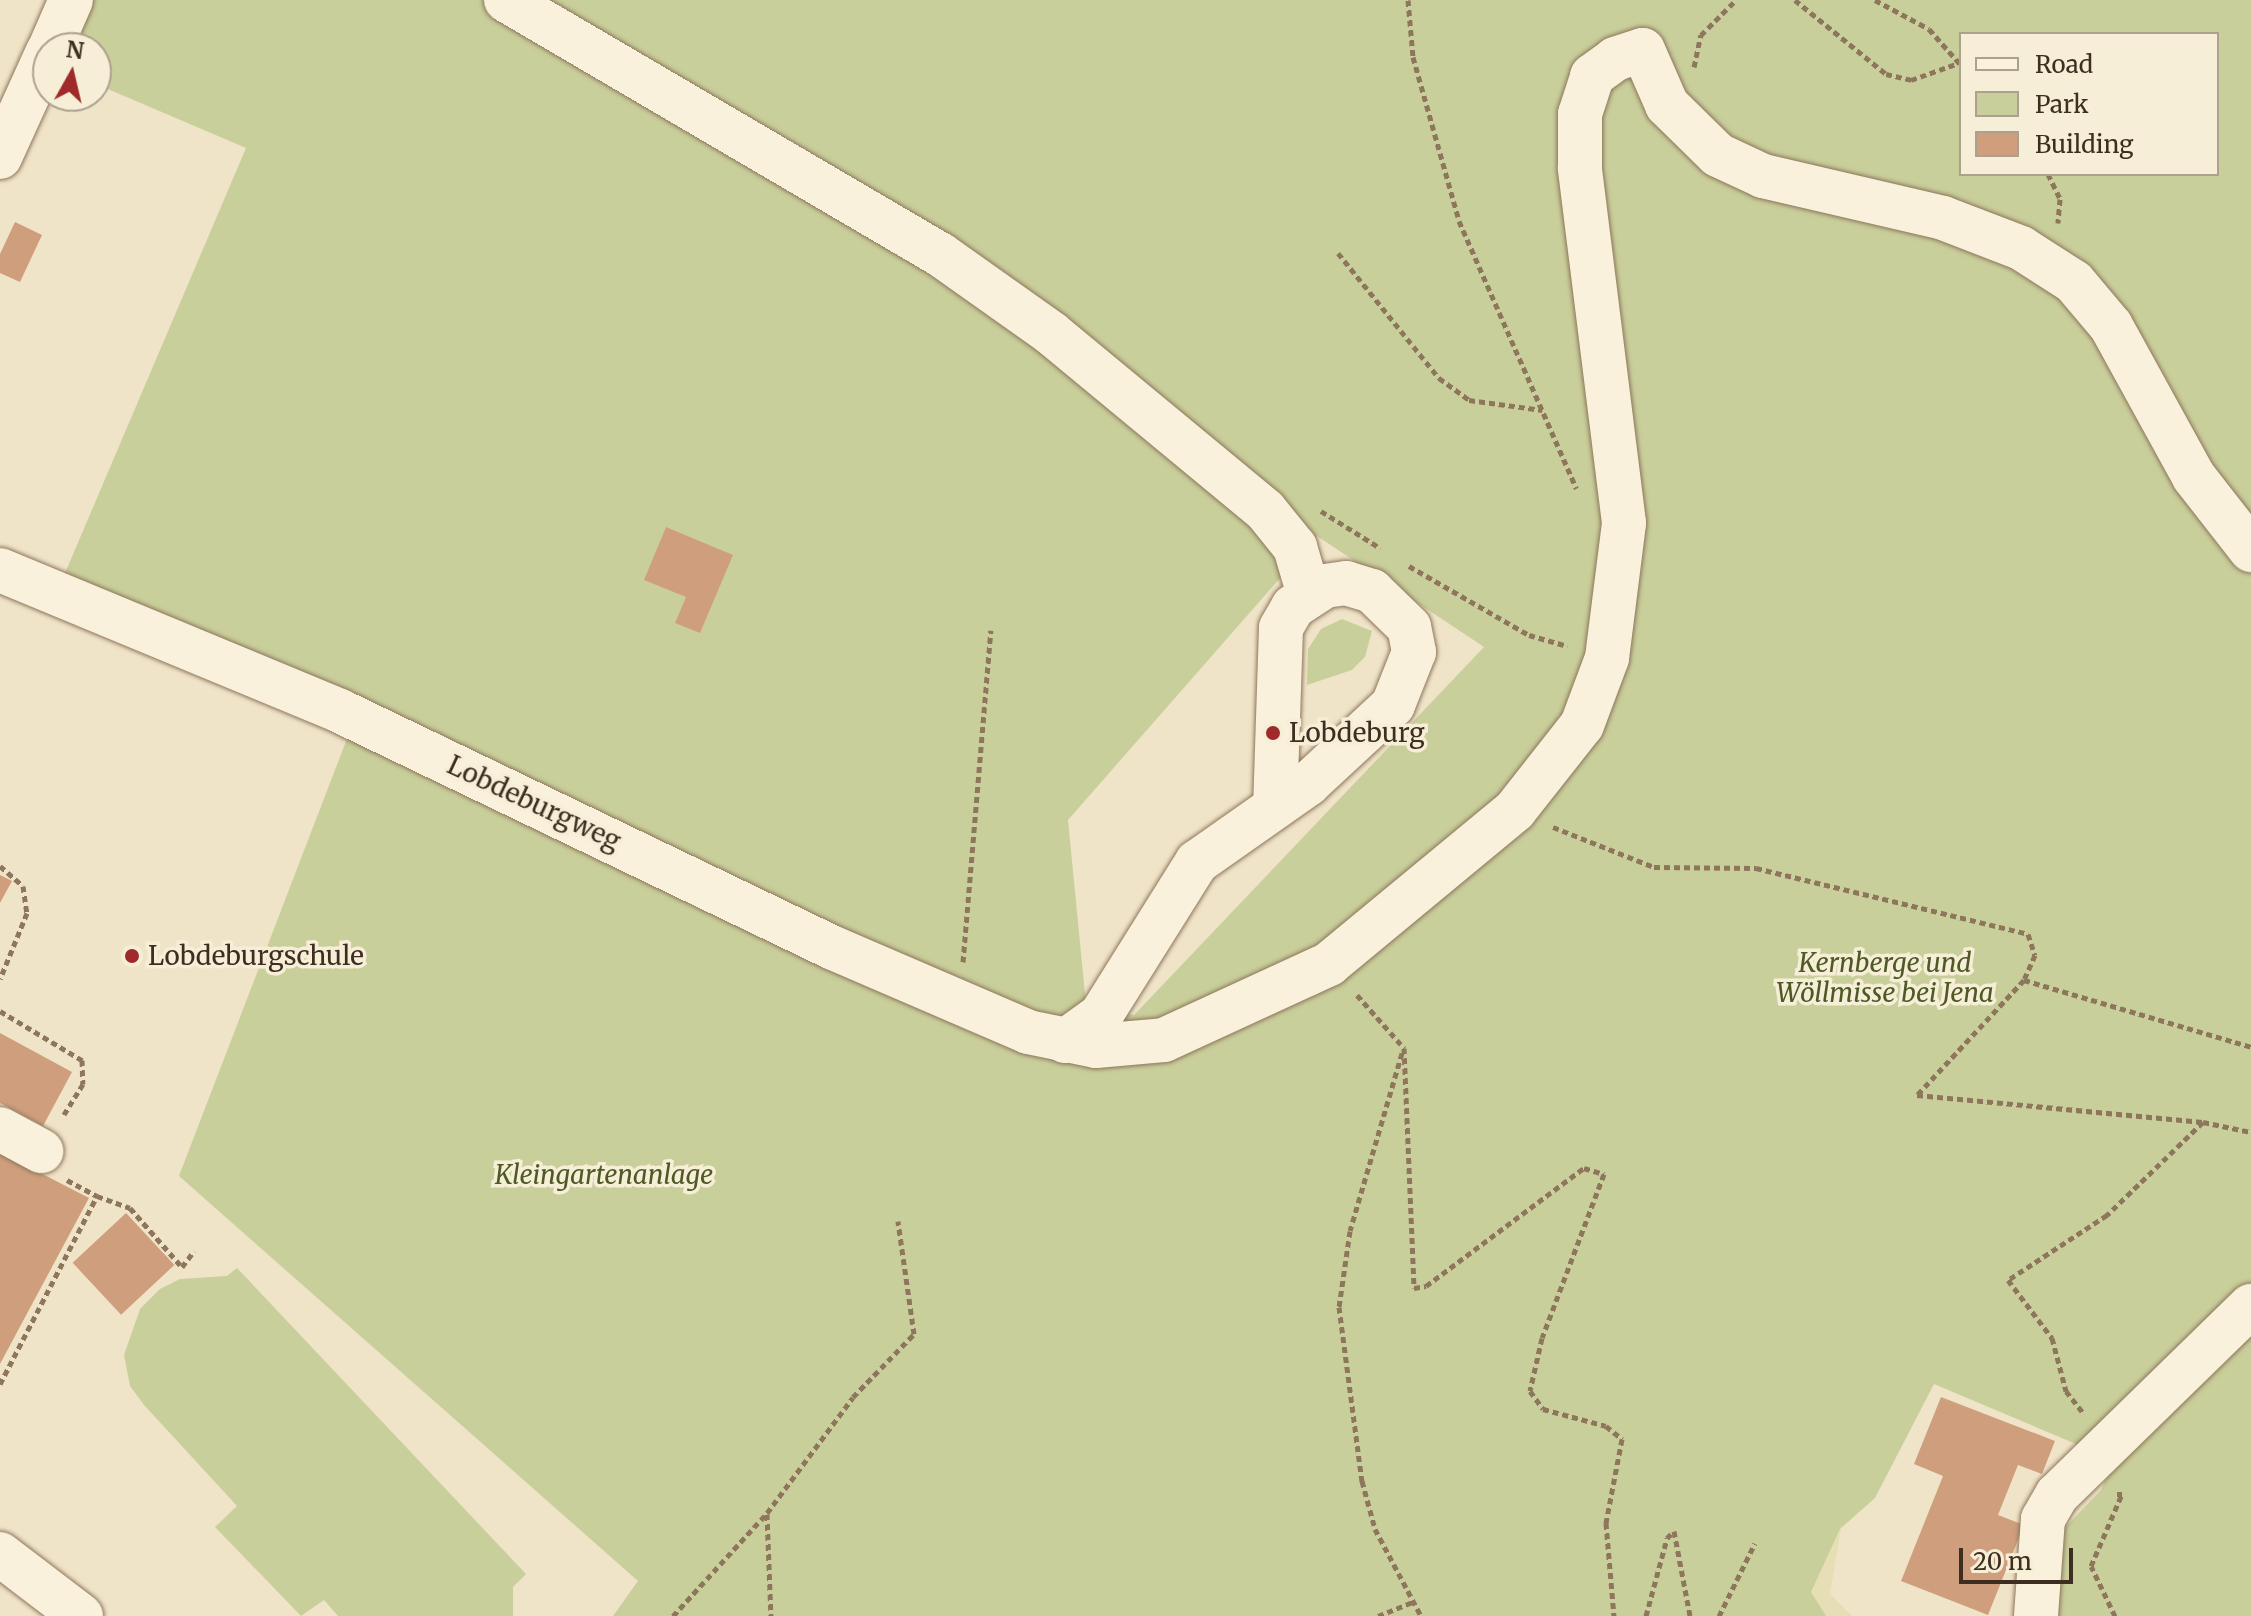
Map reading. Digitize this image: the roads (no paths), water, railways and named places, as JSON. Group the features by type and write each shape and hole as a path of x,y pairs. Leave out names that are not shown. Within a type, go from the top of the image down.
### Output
{"street":[{"path":"57,32 71,0"},
{"path":"506,0 941,255 1051,333 1265,510 1295,547 1309,595"},
{"name":"Lobdeburgweg","path":"0,570 340,711 974,1010 1065,1041 1130,1047 1164,1040 1329,964 1515,810 1570,745 1607,658 1622,565 1623,481 1601,347 1579,128 1592,76 1615,59 1643,50 1656,83 1681,124 1740,167 1943,218 2021,248 2074,282 2111,326 2194,477 2251,550"},
{"path":"0,157 32,87"},
{"path":"1065,1041 1101,1015 1197,862 1275,807 1360,740 1393,705 1414,652 1409,627 1372,591 1346,583 1309,595 1281,628 1275,807"},
{"path":"0,1129 41,1151"},
{"path":"2036,1616 2043,1519 2057,1495 2104,1454 2251,1306"},
{"path":"0,1554 81,1616"}],"place":[{"name":"Lobdeburg","path":"1273,733"},
{"name":"Lobdeburgschule","path":"132,956"}],"park label":[{"name":"Kernberge und Wöllmisse bei Jena","path":"1885,978"},
{"name":"Kleingartenanlage","path":"604,1175"}]}
